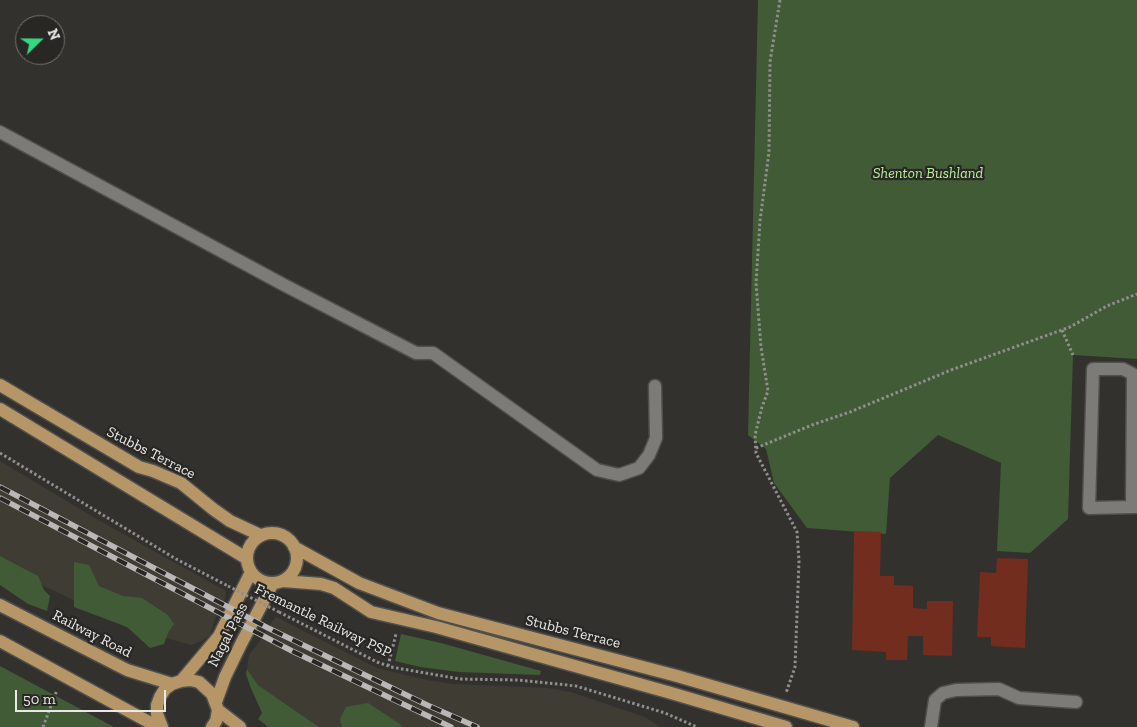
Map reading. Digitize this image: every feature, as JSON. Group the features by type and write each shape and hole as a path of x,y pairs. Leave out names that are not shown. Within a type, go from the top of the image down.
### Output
{"main road":[{"name":"Stubbs Terrace","path":"0,385 139,467 181,483 213,510 230,521 260,535"},
{"path":"0,409 246,558"},
{"path":"276,533 283,535 294,546 297,562 290,576 278,582 265,583 257,579 251,572 246,558 250,544 260,535 276,533"},
{"name":"Stubbs Terrace","path":"294,546 359,583 438,613 677,676 853,727"},
{"name":"Nagal Pass","path":"162,727 157,714 157,705 165,689 177,682 218,636 251,572"},
{"name":"Stubbs Terrace","path":"278,582 321,584 334,588 371,612 436,627 786,727"},
{"name":"Nagal Pass","path":"212,727 216,720 217,706 225,677 241,644 278,582"},
{"name":"Railway Road","path":"0,605 127,670 177,682 190,680 199,682 212,694 217,706"},
{"path":"0,641 158,727"},
{"path":"217,706 240,727"}],"lane":[{"path":"0,132 416,354 433,353 597,470 619,474 639,468 649,454 656,438 655,386"},
{"path":"1093,369 1123,369 1133,374 1135,507 1089,508 1093,369"},
{"path":"931,727 936,700 943,693 956,690 999,689 1019,698 1076,702"}],"path":[{"path":"780,0 770,62 769,152 760,221 756,282 761,347 768,391 754,435 761,464 797,532 799,561 795,667 781,706"},
{"path":"756,448 951,370 1062,330 1107,306 1137,294"},
{"path":"1062,330 1073,355"},
{"name":"Fremantle Railway PSP","path":"0,453 176,559 388,666 460,680 517,680 576,686 665,713 697,727"},
{"path":"388,666 396,633"},
{"path":"43,727 63,676"}],"shaded area":[{"path":"0,461 100,521 226,591 225,599 215,619 210,635 200,642 191,645 134,629 0,565"},
{"path":"276,617 377,668 453,684 548,688 571,692 645,717 660,727 319,727 258,685 247,669 249,655"}],"green space":[{"name":"Shenton Bushland","path":"758,0 1137,0 1137,359 1073,355 1068,519 1030,553 997,551 1001,463 938,435 890,478 886,534 807,528 774,483 766,449 748,435"},
{"path":"0,556 38,576 44,590 50,596 47,611 28,604 0,585"},
{"path":"74,562 89,565 99,586 123,596 142,598 168,615 174,624 164,644 150,648 127,627 74,607"},
{"path":"401,634 441,643 541,671 540,675 459,672 420,667 395,661"},
{"path":"0,666 114,727 0,727"},
{"path":"247,669 258,685 319,727 268,727 258,719 262,713 250,686 246,674"},
{"path":"368,703 402,727 342,727 340,719 346,707"}],"building":[{"path":"854,531 881,532 880,576 894,576 894,585 913,586 913,608 927,609 927,601 953,601 952,656 923,655 923,636 908,636 907,660 886,660 886,652 852,650"},
{"path":"997,558 1028,559 1025,648 991,646 991,637 977,637 980,572 996,573"}],"railway":[{"path":"0,487 268,628 427,705 477,727"},
{"path":"0,498 292,651 451,727"}]}
